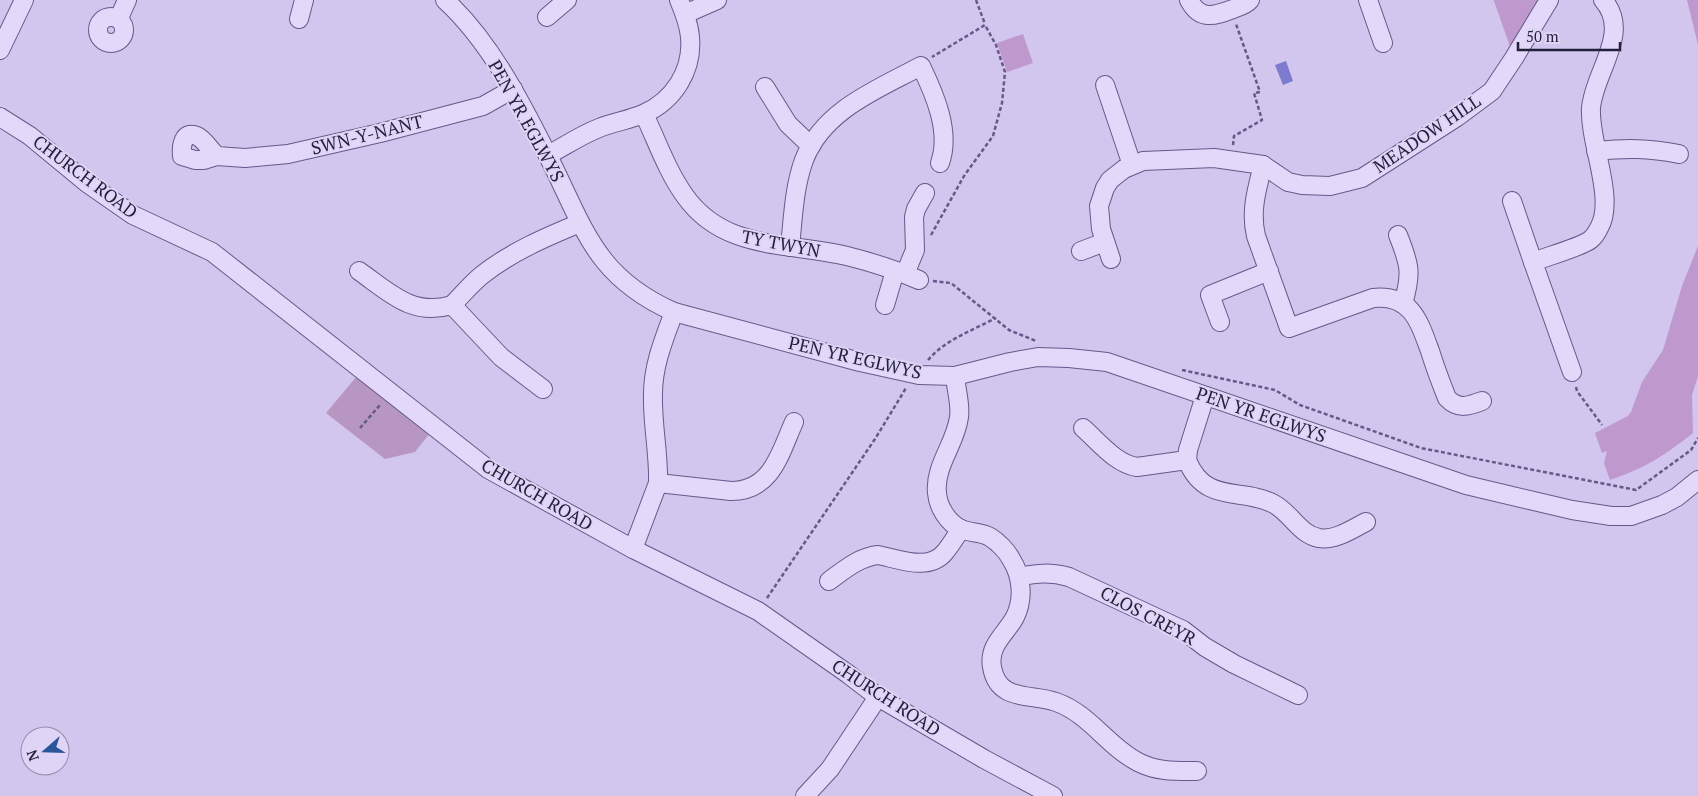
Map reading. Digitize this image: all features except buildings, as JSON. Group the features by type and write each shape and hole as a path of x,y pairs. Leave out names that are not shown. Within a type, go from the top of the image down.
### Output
{"street":[{"path":"0,50 24,0"},
{"path":"119,18 127,0"},
{"path":"299,19 304,0"},
{"name":"PEN YR EGLWYS","path":"445,0 455,9 482,43 513,90 598,254 620,279 646,298 674,312 860,362 915,374 955,376 1038,357 1107,362 1466,485 1572,510 1631,516 1662,505 1677,497 1698,480"},
{"path":"547,17 567,0"},
{"path":"548,155 598,128 644,114 669,97 686,71 689,59 690,36 682,7 717,0"},
{"path":"1189,0 1197,10 1209,16 1216,16 1248,4 1250,0"},
{"path":"1368,0 1383,43"},
{"name":"MEADOW HILL","path":"1263,165 1288,182 1302,185 1330,186 1362,178 1456,117 1492,91 1548,0"},
{"path":"1533,262 1589,241 1600,228 1603,220 1605,204 1591,129 1592,103 1615,27 1612,13 1603,0"},
{"path":"790,247 798,185 804,160 811,146 827,124 840,112 865,96 921,66 930,85 944,136 945,145 940,163"},
{"path":"1105,85 1132,165"},
{"path":"765,87 788,124 811,146"},
{"name":"SWN-Y-NANT","path":"217,156 245,158 298,152 483,106 513,90"},
{"name":"TY TWYN","path":"644,114 685,196 712,223 743,238 764,244 846,256 907,275"},
{"name":"CHURCH ROAD","path":"0,117 30,136 86,183 133,215 212,252 488,470 633,549 758,611 878,697 984,759 1053,796"},
{"path":"1596,151 1630,148 1651,149 1679,154"},
{"path":"1111,259 1099,215 1101,196 1110,180 1117,174 1132,165 1143,161 1155,160 1230,159 1263,165 1253,205 1253,221 1256,236 1289,328 1373,298 1388,298 1403,304 1415,315 1447,398 1454,405 1464,407 1482,401"},
{"path":"885,306 907,275 921,245 914,217 925,193"},
{"path":"1512,201 1572,372"},
{"path":"359,271 413,306 437,308 452,304 501,261 580,222"},
{"path":"1398,235 1407,259 1409,282 1403,304"},
{"path":"1081,251 1105,242"},
{"path":"1220,322 1210,294 1269,271"},
{"path":"452,304 502,357 543,388"},
{"path":"633,549 658,483 659,460 653,405 653,384 657,362 674,312"},
{"path":"955,376 959,416 952,442 938,475 936,492 946,517 961,529 990,537 997,542 1010,557 1019,577 1020,595 1015,616 994,645 992,653 992,669 999,683 1010,693 1017,696 1054,701 1074,710 1090,721 1118,748 1138,762 1152,768 1167,771 1197,771"},
{"path":"1204,396 1188,450 1187,460 1197,477 1216,491 1262,499 1274,504 1311,536 1329,538 1366,522"},
{"path":"658,483 732,491 740,491 756,486 769,474 794,422"},
{"path":"1083,428 1119,460 1131,466 1187,460"},
{"path":"829,581 851,565 871,556 878,555 921,563 934,560 945,552 961,529"},
{"name":"CLOS CREYR","path":"1019,577 1039,573 1055,573 1078,581 1183,630 1205,647 1234,664 1298,695"},
{"path":"804,796 830,768 878,697"}],"path":[{"path":"921,245 964,176 992,136 1002,103 1005,72 996,45 976,0"},
{"path":"1230,159 1234,136 1262,120 1254,94 1260,92 1231,10"},
{"path":"921,66 936,54 986,25"},
{"path":"951,283 1009,330 1039,343"},
{"path":"758,611 874,439 915,374 941,348 956,338 996,318"},
{"path":"1179,369 1275,390 1300,405 1422,448 1636,490 1691,450 1698,438"},
{"path":"1572,372 1577,391 1602,424"},
{"path":"360,428 391,392"}],"shaded area":[{"path":"1549,0 1514,58 1494,1"},
{"path":"1687,0 1698,0 1698,45"},
{"path":"1023,34 1033,63 1007,72 997,43"},
{"path":"1698,246 1698,376 1692,395 1693,433 1654,461 1610,480 1604,463 1607,451 1602,453 1595,433 1628,416 1631,412 1642,382 1663,350 1682,286"},
{"path":"357,376 430,433 415,452 385,459 326,413"}]}
